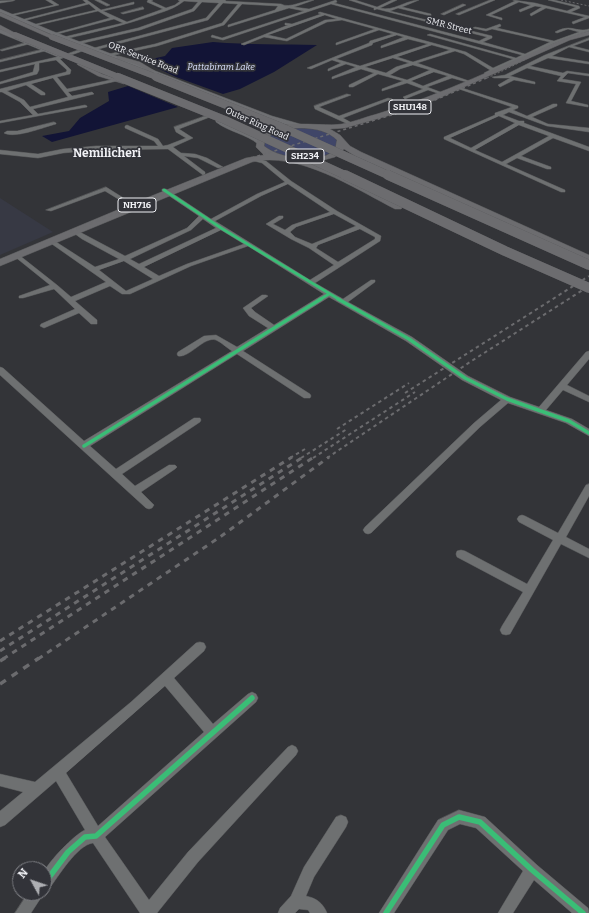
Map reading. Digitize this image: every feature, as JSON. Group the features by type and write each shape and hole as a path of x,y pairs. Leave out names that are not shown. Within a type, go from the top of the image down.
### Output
{"highway":[{"name":"Outer Ring Road","path":"10,16 53,35 279,126 589,265"},
{"name":"Outer Ring Road","path":"0,27 15,35 241,127 492,245 589,288"},
{"name":"SHU148","path":"316,127 342,126 416,105 441,94 461,88 486,74 588,34"},
{"name":"SHU148","path":"341,141 342,134 350,129 423,106 561,44"},
{"path":"119,58 138,63 152,71"},
{"path":"80,64 100,75 124,82"},
{"name":"NH716","path":"0,263 203,174 246,157 258,142 264,136 275,130 286,127 316,127 330,131 341,141 340,150 327,157 307,161 292,161 277,158 266,153 258,142"},
{"path":"341,141 347,148 358,154 589,259"},
{"name":"NH716","path":"0,258 130,204 252,159 277,158"},
{"path":"292,161 318,167 398,207 530,269 589,294"}],"main road":[{"name":"ORR Service Road","path":"0,13 22,20 53,35 119,58"},
{"path":"0,31 59,57 80,64 208,116 258,142"},
{"name":"ORR Service Road","path":"152,71 228,100 254,108 270,117 286,123 304,126"}],"street":[{"path":"0,2 13,0"},
{"path":"10,16 57,4 48,0"},
{"path":"85,0 105,15 127,23"},
{"path":"97,0 108,5"},
{"path":"122,14 143,8 124,0"},
{"path":"151,0 148,1 182,13"},
{"path":"65,38 127,23 176,6 182,0 260,4 292,7 343,18 455,50 472,56 494,73"},
{"path":"256,10 264,0"},
{"path":"276,12 285,0"},
{"path":"229,26 312,0"},
{"path":"330,3 339,0"},
{"path":"351,0 386,11 491,37"},
{"path":"356,2 361,0"},
{"path":"324,3 360,16 395,0"},
{"path":"386,11 417,0"},
{"path":"458,14 493,0"},
{"path":"501,19 488,15 517,0 589,17"},
{"path":"550,0 579,7 560,16"},
{"path":"79,43 139,29 193,10 202,1"},
{"path":"0,71 207,19 223,1"},
{"path":"22,20 89,3"},
{"path":"34,25 133,3"},
{"path":"110,55 156,45 224,24 241,3"},
{"path":"212,36 222,38 229,37 324,3 330,3 368,13"},
{"path":"444,14 470,3"},
{"path":"520,11 535,4"},
{"path":"399,6 430,15 427,16"},
{"path":"531,15 545,7"},
{"path":"112,8 130,17"},
{"name":"SMR Street","path":"368,13 525,55"},
{"path":"243,44 292,25 326,14"},
{"path":"98,16 105,15"},
{"path":"246,21 252,15"},
{"path":"400,27 427,16 446,20"},
{"path":"573,23 589,17"},
{"path":"53,35 114,18"},
{"path":"265,36 286,40 326,22 343,18"},
{"path":"350,20 355,18"},
{"path":"273,22 292,25"},
{"path":"452,22 484,30 500,25"},
{"path":"493,28 519,33 589,52"},
{"path":"557,32 568,28 588,34"},
{"path":"337,44 380,29"},
{"path":"389,31 394,29"},
{"path":"471,47 491,37 508,32"},
{"path":"421,33 516,59"},
{"path":"80,34 94,40"},
{"path":"309,68 371,44 371,42 398,34"},
{"path":"494,73 525,55 588,34"},
{"path":"581,42 588,34"},
{"path":"382,47 409,37"},
{"path":"506,76 546,56 561,44 581,42 589,44"},
{"path":"1,49 28,44"},
{"path":"334,78 432,44"},
{"path":"1,49 13,57"},
{"path":"0,60 44,50"},
{"path":"386,75 398,68 455,50"},
{"path":"546,56 589,63"},
{"path":"1,90 70,71 59,57"},
{"path":"394,57 470,82"},
{"path":"332,59 406,81 441,94"},
{"path":"0,82 35,73 37,70 37,62"},
{"path":"330,70 346,63"},
{"path":"525,66 564,75"},
{"path":"384,90 435,70"},
{"path":"586,106 568,102 582,83 559,80 567,72 589,75"},
{"path":"351,86 377,73"},
{"path":"486,74 494,73 533,83"},
{"path":"54,76 71,98"},
{"path":"405,98 453,76"},
{"path":"500,86 514,78"},
{"path":"65,91 115,80"},
{"path":"27,84 43,94"},
{"path":"461,88 516,107 497,114 446,138 563,191"},
{"path":"1,90 22,101 37,116"},
{"path":"30,108 92,93"},
{"path":"349,95 316,106 317,108 350,124"},
{"path":"339,118 390,99"},
{"path":"471,150 554,105"},
{"path":"8,133 0,122 85,106"},
{"path":"509,110 547,125 589,130"},
{"path":"497,114 589,149"},
{"path":"0,152 38,156 63,151 96,148 166,148 190,138 178,131 176,128 208,116"},
{"path":"0,135 18,133 54,123"},
{"path":"127,127 156,140 203,174"},
{"path":"502,164 553,136"},
{"path":"178,155 196,155 208,159 220,167"},
{"path":"517,156 549,168"},
{"path":"252,159 264,162 289,182 335,212 378,236 378,240 310,283"},
{"path":"211,221 266,191 289,182"},
{"path":"49,210 106,190 130,204"},
{"path":"166,191 221,228 310,283 404,336 460,376 507,399 569,421 589,433"},
{"path":"287,234 286,232 294,226 335,212"},
{"path":"94,270 124,259 189,229 203,216"},
{"path":"280,217 269,224 313,247 314,250 338,265"},
{"path":"313,247 316,244 360,226"},
{"path":"141,266 221,228"},
{"path":"74,231 93,244 141,266 158,279"},
{"path":"51,241 94,270 124,293 190,265 249,244"},
{"path":"16,256 55,286 94,322"},
{"path":"343,302 373,280"},
{"path":"71,300 110,283"},
{"path":"21,297 55,286"},
{"path":"84,446 329,294"},
{"path":"264,296 247,308 252,314 273,328"},
{"path":"44,326 80,310"},
{"path":"181,354 213,336 307,396"},
{"path":"541,410 589,354"},
{"path":"0,370 31,400 149,505"},
{"path":"561,386 589,399"},
{"path":"368,530 477,425 507,399"},
{"path":"115,474 197,420"},
{"path":"134,492 172,467"},
{"path":"506,630 589,488"},
{"path":"522,519 589,554"},
{"path":"462,554 529,590"},
{"path":"0,820 166,678 200,647"},
{"path":"166,678 213,733"},
{"path":"52,873 68,852 85,837 96,836 252,698"},
{"path":"58,771 96,836 149,913 193,858 292,751"},
{"path":"0,780 36,789"},
{"path":"386,913 443,825 459,817 480,822 532,870 583,913"},
{"path":"285,913 296,901 309,872 341,822"},
{"path":"505,913 532,870"},
{"path":"22,913 31,901"},
{"path":"296,901 312,904 320,913"}],"shaded area":[{"path":"308,127 330,133 336,139 338,143 333,152 319,158 285,159 263,147 263,140 273,133 284,129"},
{"path":"0,198 53,232 0,255"}],"water":[{"name":"Pattabiram Lake","path":"213,42 317,45 274,72 240,89 223,94 176,77 143,61 165,56 172,48"},
{"path":"128,86 178,107 52,142 42,136 69,131 80,118 109,101 108,92"}],"railway":[{"path":"561,0 589,6"},
{"path":"487,78 589,30"},
{"path":"207,176 248,159 421,106 489,77"},
{"path":"70,232 209,175"},
{"path":"405,393 589,276"},
{"path":"327,458 470,362 589,286"},
{"path":"337,429 409,383"},
{"path":"313,458 415,392"},
{"path":"301,458 347,429"},
{"path":"290,458 305,449"},
{"path":"0,641 292,457"},
{"path":"0,651 303,457"},
{"path":"3,659 314,457"},
{"path":"38,659 220,537 329,457"},
{"path":"0,661 5,658"},
{"path":"0,684 39,658"}],"cycle path":[{"path":"164,190 221,228 249,244 311,284 409,339 465,378 507,399 569,421 589,433"},
{"path":"84,446 329,294"},
{"path":"52,873 68,852 85,837 96,836 252,698"},
{"path":"386,913 443,825 459,817 480,822 532,870 583,913"}],"district":[{"name":"Nemilicheri","path":"107,154"}]}
